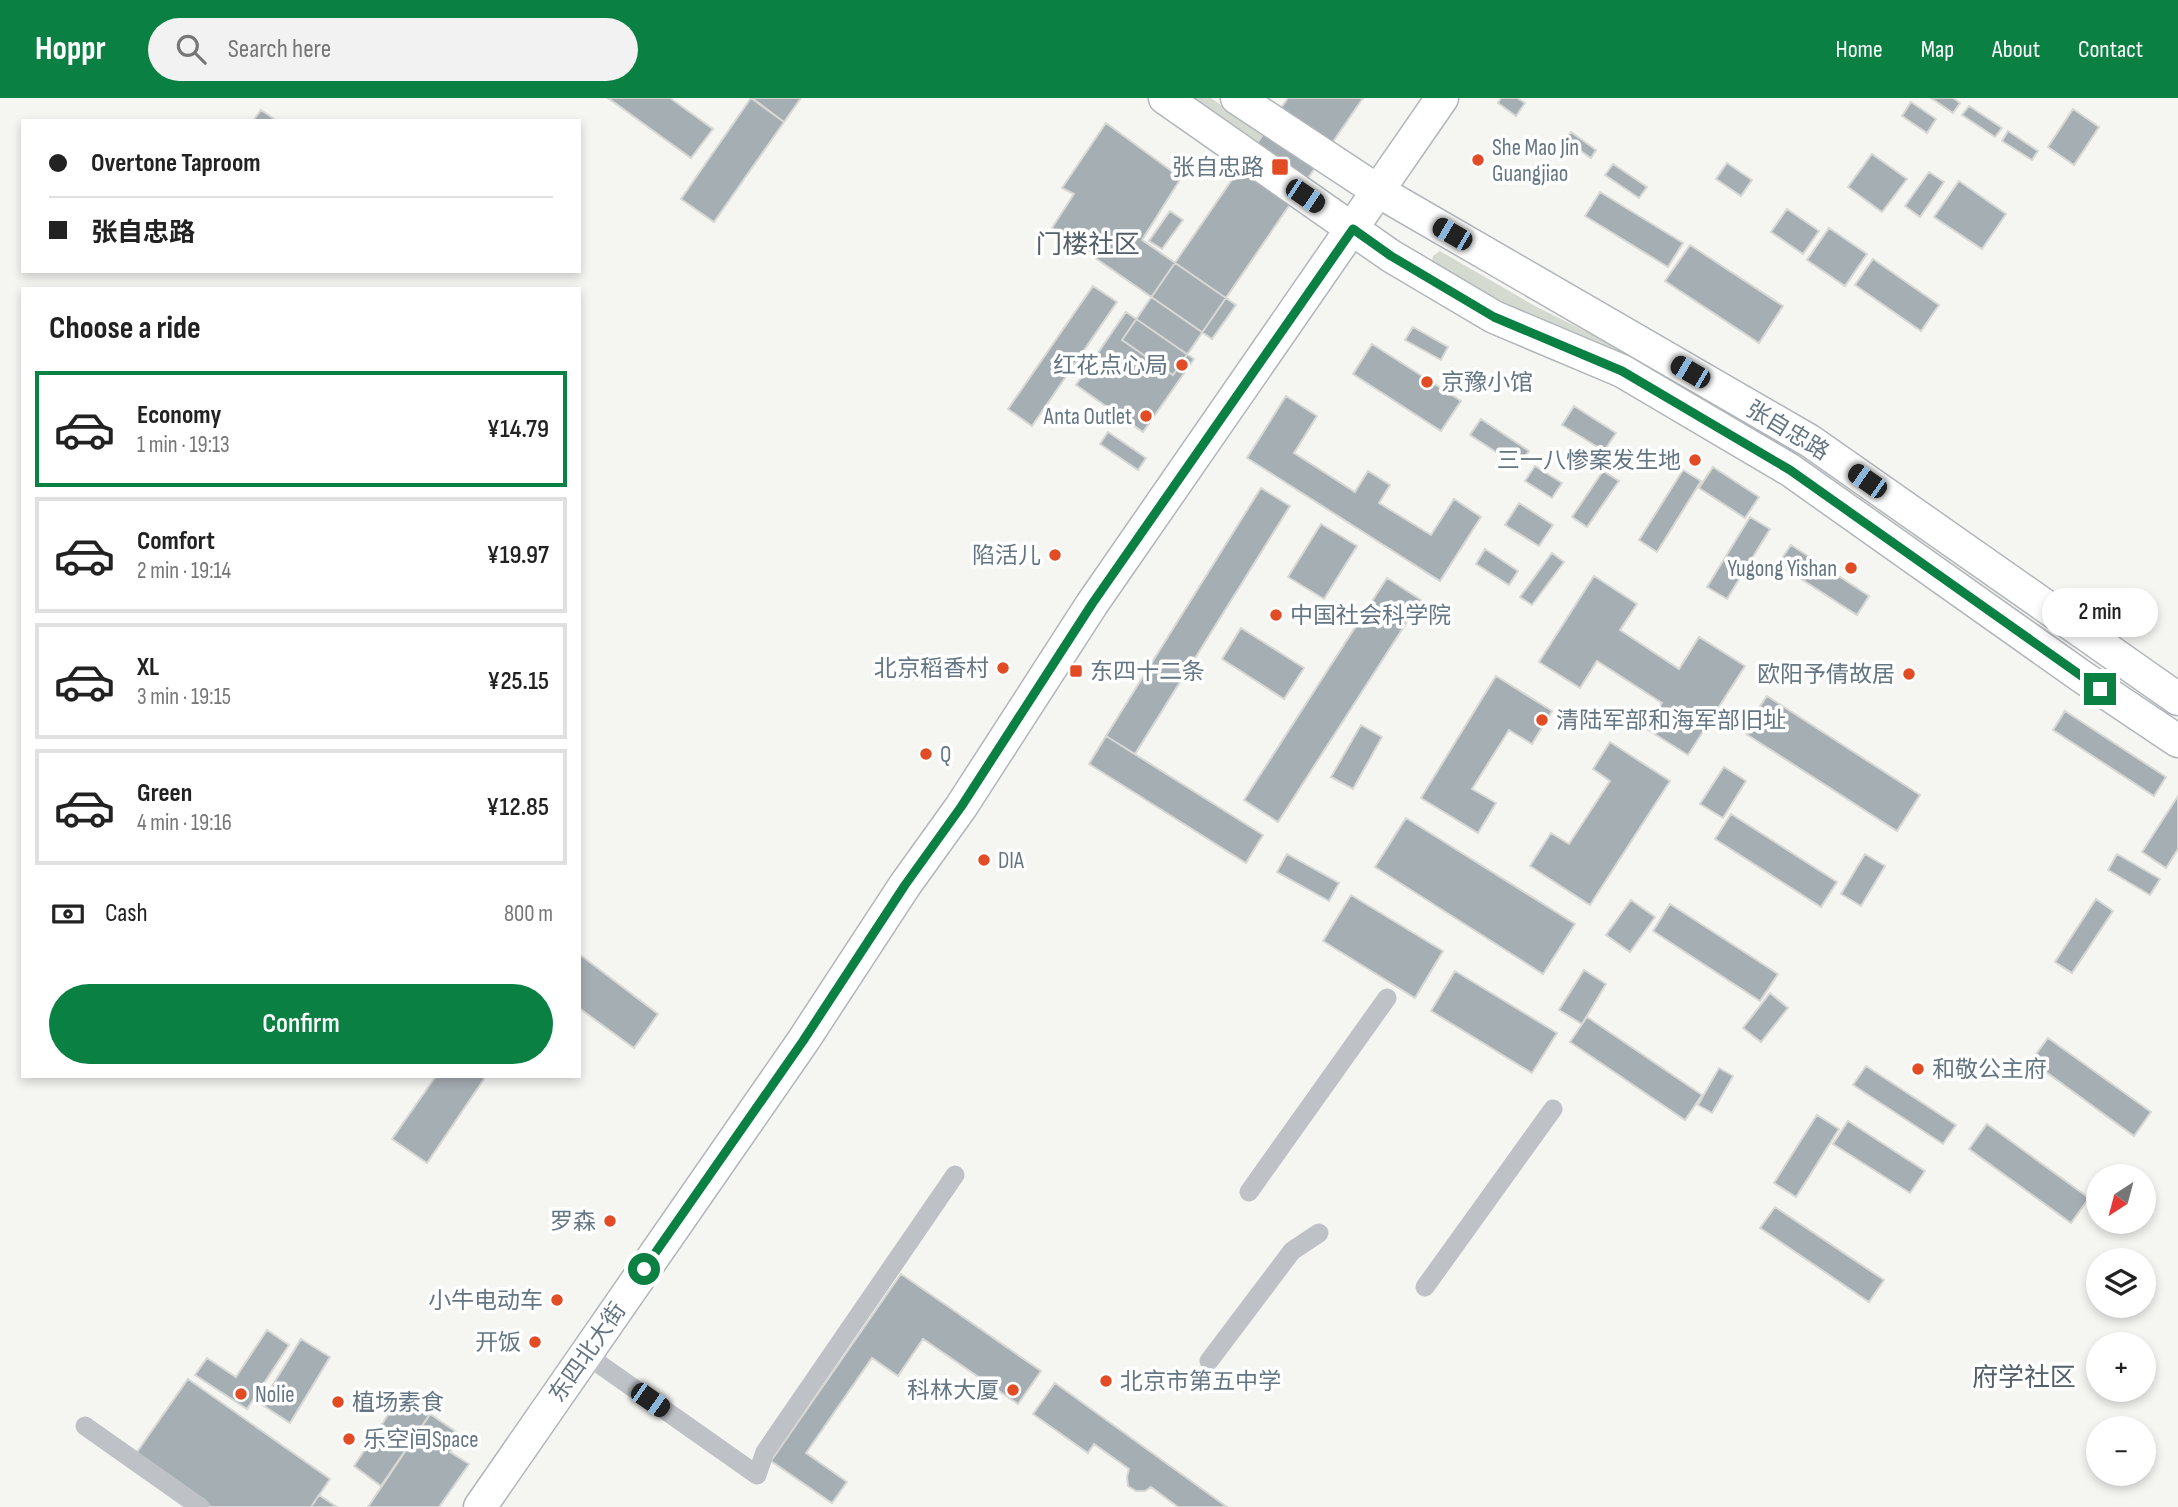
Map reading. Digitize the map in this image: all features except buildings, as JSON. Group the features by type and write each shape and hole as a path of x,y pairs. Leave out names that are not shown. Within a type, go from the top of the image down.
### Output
{"main road":[{"name":"张自忠路","path":"1165,98 1391,256 1494,317 1622,371 1790,470 2081,676 2178,741"},
{"name":"张自忠路","path":"1237,98 1369,185 1810,441 2178,699"},
{"name":"东四北大街","path":"480,1507 803,1041 905,885 969,796 1092,604 1369,185 1416,98"},
{"name":"东四北大街","path":"1369,185 1442,98"}],"street":[{"path":"1250,1192 1387,998"},
{"path":"1425,1287 1553,1109"},
{"path":"585,1354 757,1475 765,1452 955,1175"},
{"path":"1209,1360 1292,1251 1319,1233"},
{"path":"85,1426 200,1507"}],"shaded area":[{"path":"1193,98 1211,98 1311,170 1306,177"},
{"path":"1440,251 1535,306 1603,340 1732,420 1517,312 1432,262 1433,256"}],"place":[{"name":"She Mao Jin Guangjiao","path":"1478,160"},
{"name":"张自忠路","path":"1280,167"},
{"name":"红花点心局","path":"1182,365"},
{"name":"京豫小馆","path":"1427,382"},
{"name":"Anta Outlet","path":"1146,416"},
{"name":"三一八惨案发生地","path":"1695,460"},
{"name":"陷活儿","path":"1055,555"},
{"name":"Yugong Yishan","path":"1851,568"},
{"name":"中国社会科学院","path":"1276,615"},
{"name":"北京稻香村","path":"1003,668"},
{"name":"东四十二条","path":"1076,671"},
{"name":"欧阳予倩故居","path":"1909,674"},
{"name":"清陆军部和海军部旧址","path":"1542,720"},
{"name":"Q","path":"926,754"},
{"name":"DIA","path":"984,860"},
{"name":"和敬公主府","path":"1918,1069"},
{"name":"罗森","path":"610,1221"},
{"name":"小牛电动车","path":"557,1300"},
{"name":"开饭","path":"535,1342"},
{"name":"北京市第五中学","path":"1106,1381"},
{"name":"科林大厦","path":"1013,1390"},
{"name":"Nolie","path":"241,1394"},
{"name":"植场素食","path":"338,1402"},
{"name":"乐空间Space","path":"349,1439"}],"district":[{"name":"门楼社区","path":"1088,244"},
{"name":"府学社区","path":"2024,1377"}],"route":[{"path":"644,1269 803,1041 905,885 961,807 1092,604 1353,229 1391,256 1494,317 1622,371 1790,470 2100,689"}]}
